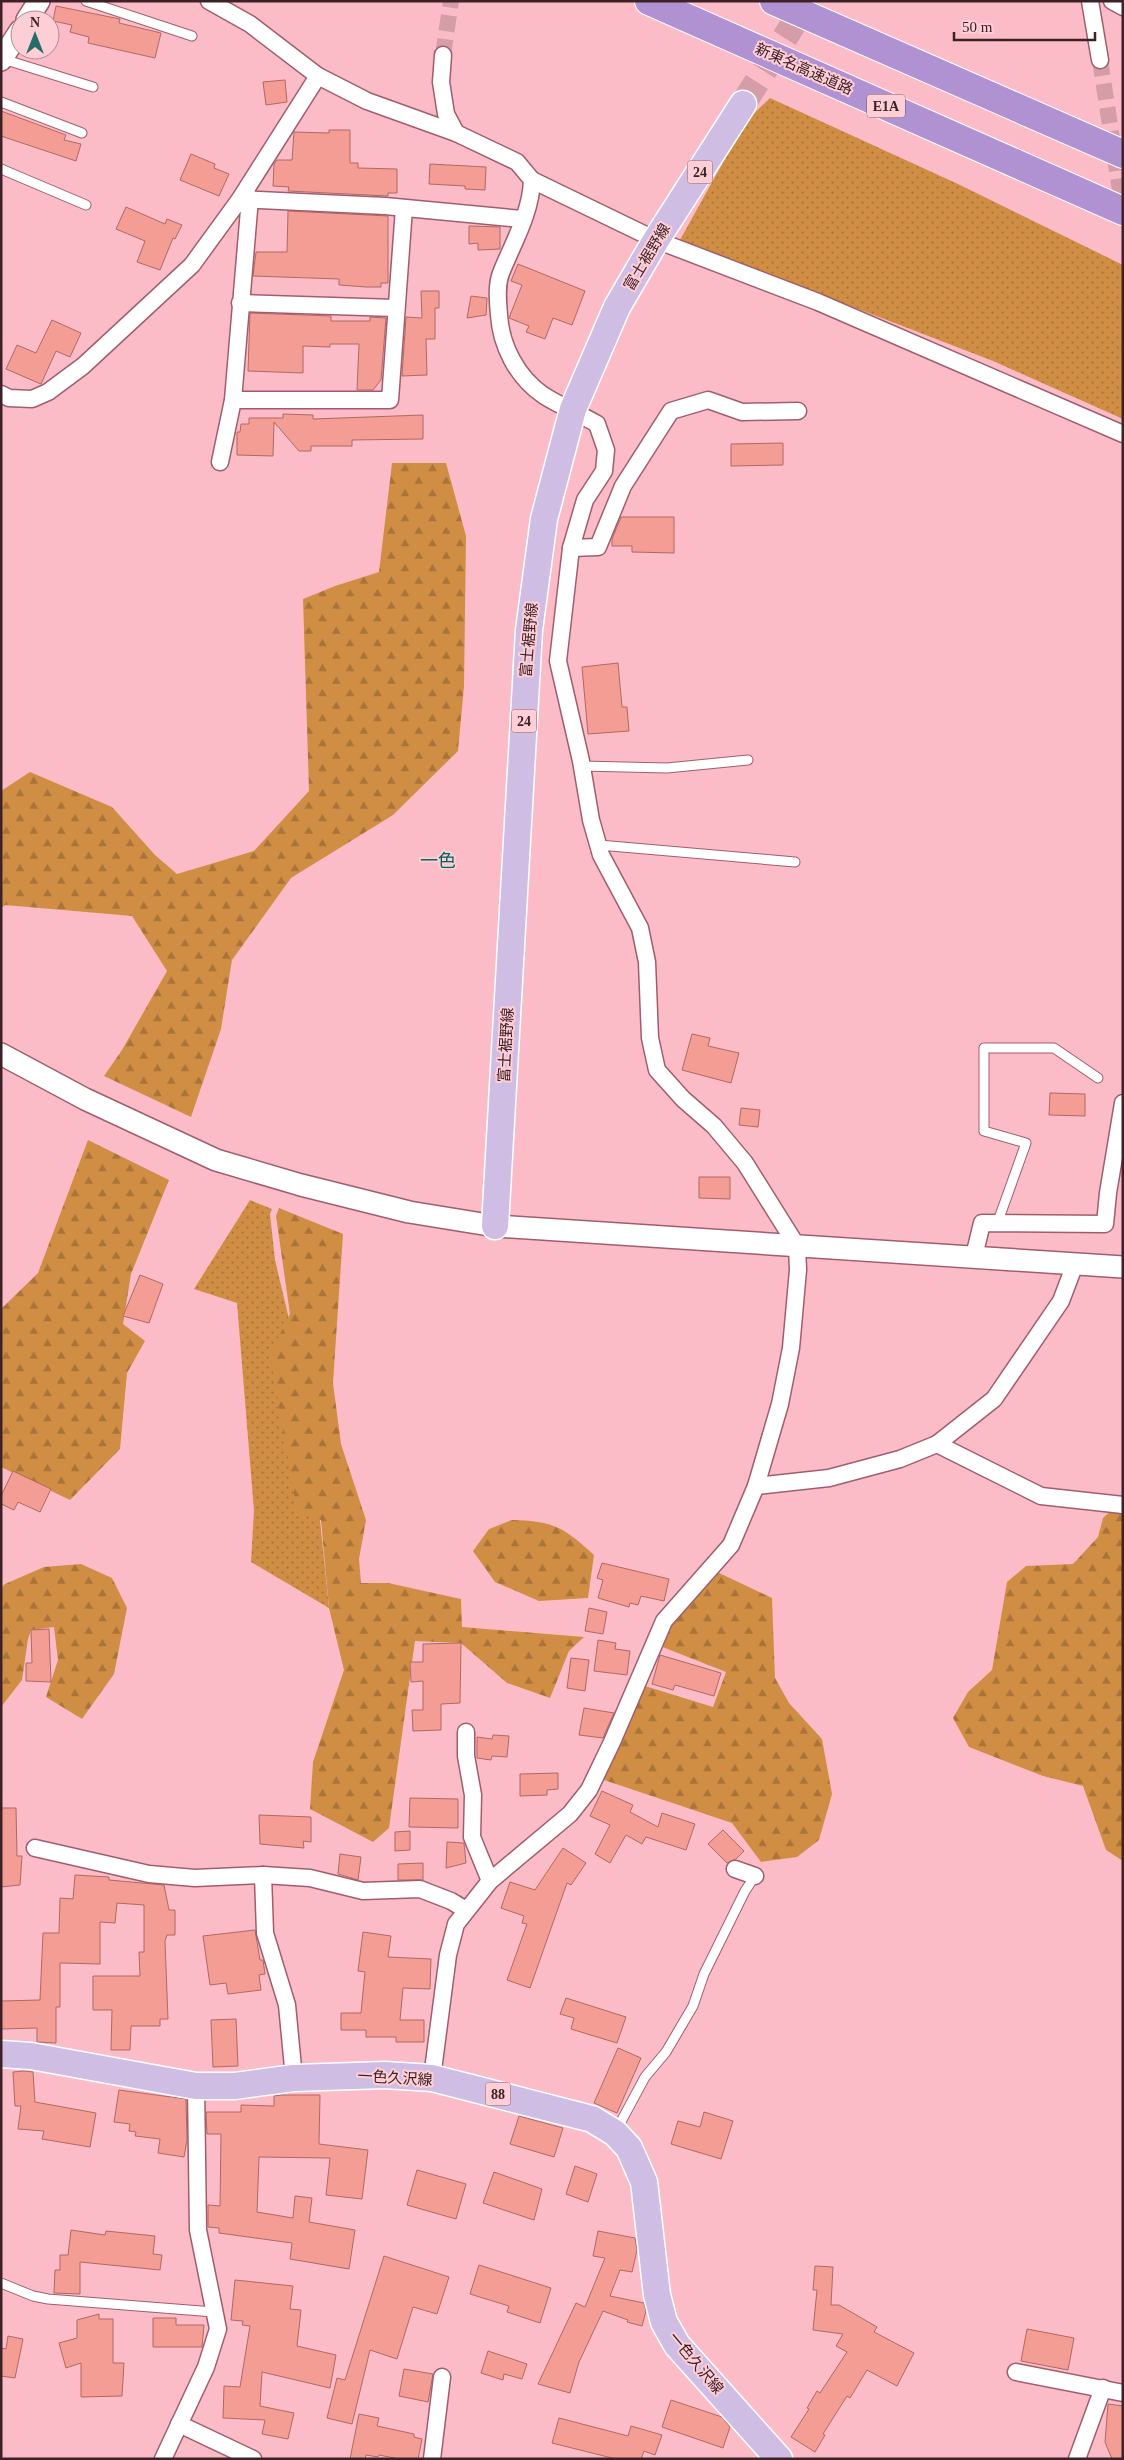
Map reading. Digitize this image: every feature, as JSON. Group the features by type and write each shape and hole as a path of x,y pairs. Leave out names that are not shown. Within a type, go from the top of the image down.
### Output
{"highway":[{"name":"新東名高速道路","path":"650,1 1123,211"},
{"path":"774,1 1123,154"}],"main road":[{"name":"富士裾野線","path":"495,1226 529,630 544,519 552,480 573,410 617,307 656,240 743,104"},
{"name":"一色久沢線","path":"1,2054 31,2056 196,2086 235,2086 294,2078 386,2075 432,2078 592,2119 615,2134 629,2148 644,2182 657,2295 664,2322 677,2345 779,2459"}],"street":[{"path":"209,1 250,24 318,76 367,101 456,133 517,162 532,180 656,240 818,302 1123,434"},
{"path":"1090,1 1100,60"},
{"path":"1112,1 1123,7"},
{"path":"2,59 10,47"},
{"path":"443,55 441,82 446,114 456,133"},
{"path":"1,394 9,398 32,399 48,392 83,366 192,265 245,198 318,76"},
{"path":"432,2078 448,1955 456,1924 490,1881 570,1814 589,1790 612,1742 664,1621 731,1545 756,1486 780,1404 790,1348 798,1270 797,1246 745,1163 714,1126 683,1099 658,1070 650,1038 647,962 640,928 599,845 591,820 582,766 558,661 571,548 585,500 604,472 606,450 597,424 543,395 518,371 500,330 498,300 500,275 516,242 522,219 531,199 532,180"},
{"path":"245,198 404,208 522,219"},
{"path":"220,462 233,400 245,198"},
{"path":"233,400 390,400 395,308 404,208"},
{"path":"240,303 395,308"},
{"path":"571,548 598,546 623,486 671,411 708,400 742,412 798,411"},
{"path":"1,1054 85,1099 216,1160 301,1185 409,1212 495,1226 1123,1267"},
{"path":"974,1256 982,1223 1105,1224 1108,1193 1123,1103"},
{"path":"756,1486 829,1478 900,1459 937,1444 994,1400 1062,1301 1075,1264"},
{"path":"937,1444 1041,1496 1123,1504"},
{"path":"466,1732 466,1756 473,1795 472,1838 490,1881"},
{"path":"35,1848 149,1874 195,1878 264,1875 310,1878 363,1891 420,1889 451,1901 466,1910"},
{"path":"735,1869 755,1876"},
{"path":"264,1875 265,1933 287,2005 294,2078"},
{"path":"163,2459 206,2367 218,2329 198,2230 196,2086"},
{"path":"1016,2372 1123,2393"},
{"path":"432,2459 442,2377"},
{"path":"1077,2459 1103,2388"},
{"path":"179,2424 254,2459"}],"lane":[{"path":"86,1 192,36"},
{"path":"2,59 93,87"},
{"path":"1,102 82,133"},
{"path":"1,169 86,205"},
{"path":"582,766 667,768 748,760"},
{"path":"599,845 795,862"},
{"path":"996,1224 1026,1143 984,1131 984,1048 1054,1048 1098,1078"},
{"path":"615,2134 645,2076 666,2052 693,2006 704,1974 745,1891 755,1876"},
{"path":"1,2283 33,2296 48,2299 214,2312"}],"green space":[{"path":"770,98 958,184 1123,265 1123,419 993,361 680,240 746,121"},
{"path":"392,463 446,463 466,536 464,686 458,751 393,815 291,878 232,960 221,1029 191,1117 104,1076 122,1050 167,971 132,916 5,905 1,908 1,791 30,772 112,807 155,855 177,874 254,851 309,791 303,599 335,586 379,572"},
{"path":"88,1140 169,1180 131,1274 123,1324 145,1341 127,1373 120,1449 70,1500 1,1467 1,1309 38,1273"},
{"path":"250,1200 272,1209 270,1214 275,1260 289,1319 320,1520 329,1608 251,1562 254,1511 237,1303 194,1289"},
{"path":"279,1208 343,1234 333,1383 341,1444 366,1520 359,1559 361,1583 388,1583 461,1599 462,1627 584,1637 569,1651 550,1698 507,1683 461,1643 415,1641 389,1828 373,1842 310,1809 313,1762 344,1670 329,1608 321,1520 297,1512 270,1354 290,1314 276,1216"},
{"path":"1117,1505 1123,1507 1123,1861 1106,1850 1083,1786 1043,1776 969,1747 953,1718 968,1692 992,1670 1007,1582 1026,1566 1073,1564 1098,1537 1103,1518"},
{"path":"512,1520 538,1522 557,1527 594,1555 588,1598 539,1601 495,1582 473,1551 489,1529"},
{"path":"81,1564 112,1578 127,1608 114,1674 82,1719 46,1697 58,1660 54,1627 31,1630 22,1680 1,1707 1,1588 5,1584 44,1567"},
{"path":"715,1571 772,1598 775,1678 789,1703 822,1739 832,1794 819,1840 797,1857 761,1862 732,1823 601,1779 645,1686 713,1707 726,1672 655,1644"}],"building":[{"path":"56,6 120,19 119,23 161,33 155,58 88,43 89,37 70,32 72,25 60,22 60,10 55,10"},
{"path":"285,80 287,102 266,105 263,82"},
{"path":"1,111 66,135 64,140 81,144 76,161 1,136"},
{"path":"329,130 350,130 350,163 358,163 358,168 397,169 397,193 388,193 388,196 288,191 289,187 273,186 274,164 277,160 292,160 294,132 329,133"},
{"path":"191,154 215,164 214,168 229,174 219,196 180,180"},
{"path":"430,164 486,167 485,190 465,189 465,186 429,184"},
{"path":"126,207 165,224 167,219 182,225 175,239 173,238 160,270 137,262 145,241 116,229"},
{"path":"288,211 388,216 388,283 381,283 381,287 366,287 339,285 339,279 253,276 256,252 287,252"},
{"path":"469,226 500,227 500,249 478,250 478,243 469,244"},
{"path":"518,264 585,291 572,325 553,318 545,339 526,332 529,326 509,318 522,285 511,281"},
{"path":"421,291 439,291 439,308 435,308 435,339 426,339 427,375 402,376 406,317 422,318"},
{"path":"471,296 487,298 486,315 467,318"},
{"path":"250,313 331,316 331,321 370,321 370,317 386,318 381,380 373,390 357,390 359,344 330,344 330,347 303,346 303,373 248,371"},
{"path":"52,320 81,333 70,357 56,351 41,384 6,369 17,345 36,353"},
{"path":"283,414 313,415 313,419 423,415 423,439 352,440 352,446 311,446 311,451 299,451 274,422 273,456 237,455 237,432 240,432 241,424 249,424 249,418 283,418"},
{"path":"783,443 783,465 731,466 731,444"},
{"path":"621,517 674,517 674,553 632,552 632,546 612,546 612,539"},
{"path":"618,663 622,707 627,707 629,731 588,734 582,667"},
{"path":"692,1034 710,1038 708,1046 739,1053 731,1083 682,1070"},
{"path":"1050,1093 1085,1094 1085,1116 1049,1115"},
{"path":"741,1108 760,1110 758,1127 739,1125"},
{"path":"699,1177 730,1177 730,1199 699,1198"},
{"path":"140,1275 163,1284 149,1323 123,1316"},
{"path":"13,1471 51,1489 40,1512 18,1502 14,1510 1,1504 1,1496"},
{"path":"602,1563 669,1579 664,1601 641,1596 638,1605 630,1603 629,1607 598,1598 603,1580 597,1578"},
{"path":"589,1608 607,1612 603,1634 585,1631"},
{"path":"49,1629 51,1682 26,1681 26,1663 32,1663 31,1630"},
{"path":"598,1640 616,1643 615,1649 630,1651 627,1675 594,1671"},
{"path":"461,1643 460,1703 441,1704 441,1730 413,1731 412,1710 423,1710 423,1681 411,1682 410,1662 423,1662 423,1644"},
{"path":"660,1655 721,1673 714,1696 675,1685 673,1690 652,1684"},
{"path":"571,1658 589,1660 585,1691 567,1688"},
{"path":"584,1708 614,1713 603,1738 579,1735"},
{"path":"493,1735 509,1736 507,1757 492,1756 491,1760 477,1758 477,1737 492,1739"},
{"path":"558,1773 558,1789 547,1790 547,1795 520,1796 520,1774"},
{"path":"602,1791 633,1805 630,1812 658,1827 662,1813 695,1824 686,1850 646,1837 642,1844 626,1835 610,1863 595,1854 610,1825 590,1816"},
{"path":"410,1798 458,1799 458,1828 409,1827"},
{"path":"1,1808 16,1808 17,1856 22,1856 20,1885 1,1887"},
{"path":"259,1815 311,1817 311,1842 303,1841 304,1848 260,1844"},
{"path":"723,1830 744,1851 736,1859 727,1863 708,1844"},
{"path":"410,1831 410,1850 395,1851 395,1832"},
{"path":"447,1842 464,1843 466,1863 446,1868"},
{"path":"563,1848 586,1863 571,1885 567,1883 530,1988 507,1980 527,1924 522,1923 524,1916 501,1908 510,1882 535,1890"},
{"path":"340,1854 361,1857 358,1880 338,1874"},
{"path":"423,1863 423,1880 398,1880 398,1864"},
{"path":"75,1875 109,1877 109,1880 164,1885 169,1910 175,1910 175,1935 167,1935 165,1941 168,2019 160,2019 160,2026 131,2026 130,2050 111,2050 112,2010 93,2010 93,1976 140,1976 139,1952 144,1952 144,1905 117,1903 115,1923 100,1922 100,1964 60,1963 60,2007 56,2007 56,2043 37,2042 37,2028 1,2029 1,2001 40,2000 43,1933 59,1933 60,1898 73,1899"},
{"path":"255,1930 260,1960 263,1960 265,1974 259,1975 261,1990 228,1994 226,1983 210,1985 203,1936"},
{"path":"363,1932 391,1936 388,1957 431,1959 430,1989 403,1988 400,2020 424,2020 424,2042 396,2042 396,2037 366,2037 366,2030 341,2030 341,2013 361,2013 365,1972 358,1971"},
{"path":"566,1998 626,2017 617,2043 571,2029 574,2018 560,2014"},
{"path":"236,2019 238,2066 213,2067 211,2020"},
{"path":"618,2048 641,2058 617,2113 594,2103"},
{"path":"13,2072 33,2072 35,2102 96,2113 90,2147 42,2139 44,2131 18,2129 21,2106 15,2106"},
{"path":"119,2090 186,2099 187,2140 184,2157 158,2153 160,2139 135,2136 136,2132 129,2131 130,2124 114,2122"},
{"path":"320,2095 319,2144 368,2150 362,2199 326,2195 330,2158 259,2157 257,2212 293,2218 295,2196 312,2198 309,2222 355,2230 349,2269 290,2259 292,2243 219,2233 219,2228 208,2227 208,2205 220,2206 221,2134 207,2134 206,2112 241,2112 241,2105 274,2106 274,2096"},
{"path":"704,2112 733,2121 721,2159 671,2144 678,2121 700,2127"},
{"path":"519,2116 563,2128 554,2157 510,2144"},
{"path":"575,2166 597,2174 588,2202 566,2194"},
{"path":"417,2170 466,2184 456,2219 407,2205"},
{"path":"494,2172 542,2189 534,2220 483,2203"},
{"path":"71,2230 105,2235 106,2231 155,2236 153,2254 162,2255 160,2270 80,2262 80,2294 54,2293 55,2270 60,2270 60,2255 68,2255"},
{"path":"598,2231 635,2238 637,2250 632,2272 620,2270 610,2296 644,2303 646,2311 642,2326 627,2322 628,2320 603,2311 579,2362 570,2393 538,2384 576,2303 585,2307 605,2258 593,2256"},
{"path":"384,2256 449,2277 437,2314 413,2307 397,2359 370,2350 352,2424 327,2418 337,2378 345,2380"},
{"path":"479,2265 551,2288 540,2323 507,2312 509,2306 470,2294"},
{"path":"815,2266 833,2267 831,2305 839,2305 877,2327 874,2332 914,2353 897,2386 867,2370 850,2398 847,2396 823,2434 825,2435 815,2452 791,2437 809,2409 807,2408 817,2391 820,2393 847,2352 836,2346 843,2334 813,2330 817,2290 813,2290"},
{"path":"235,2280 293,2286 290,2309 301,2310 297,2346 336,2355 330,2388 262,2372 260,2406 294,2413 288,2439 262,2434 265,2420 223,2418 224,2386 240,2387 250,2326 242,2325 243,2321 231,2320"},
{"path":"99,2314 99,2319 113,2319 113,2363 124,2363 122,2396 81,2397 81,2363 66,2368 59,2343 77,2338 77,2320"},
{"path":"153,2318 176,2318 176,2325 204,2325 202,2347 153,2347"},
{"path":"1027,2329 1074,2338 1068,2370 1021,2361"},
{"path":"8,2336 23,2339 15,2378 1,2376 1,2348 6,2349"},
{"path":"488,2351 527,2364 522,2379 504,2374 503,2380 481,2373"},
{"path":"404,2369 433,2374 428,2402 399,2396"},
{"path":"671,2400 722,2417 730,2427 723,2448 662,2427"},
{"path":"1108,2404 1123,2406 1123,2459 1112,2459 1105,2442"},
{"path":"359,2414 379,2418 377,2426 414,2434 414,2437 422,2439 418,2459 366,2455 365,2459 350,2459"},
{"path":"559,2418 628,2436 631,2426 662,2435 655,2455 644,2451 641,2459 616,2459 552,2443"}],"tunnel":[{"path":"443,55 451,1"},
{"path":"743,104 808,1"},
{"path":"1100,60 1123,210"}],"district":[{"name":"一色","path":"438,861"}]}
